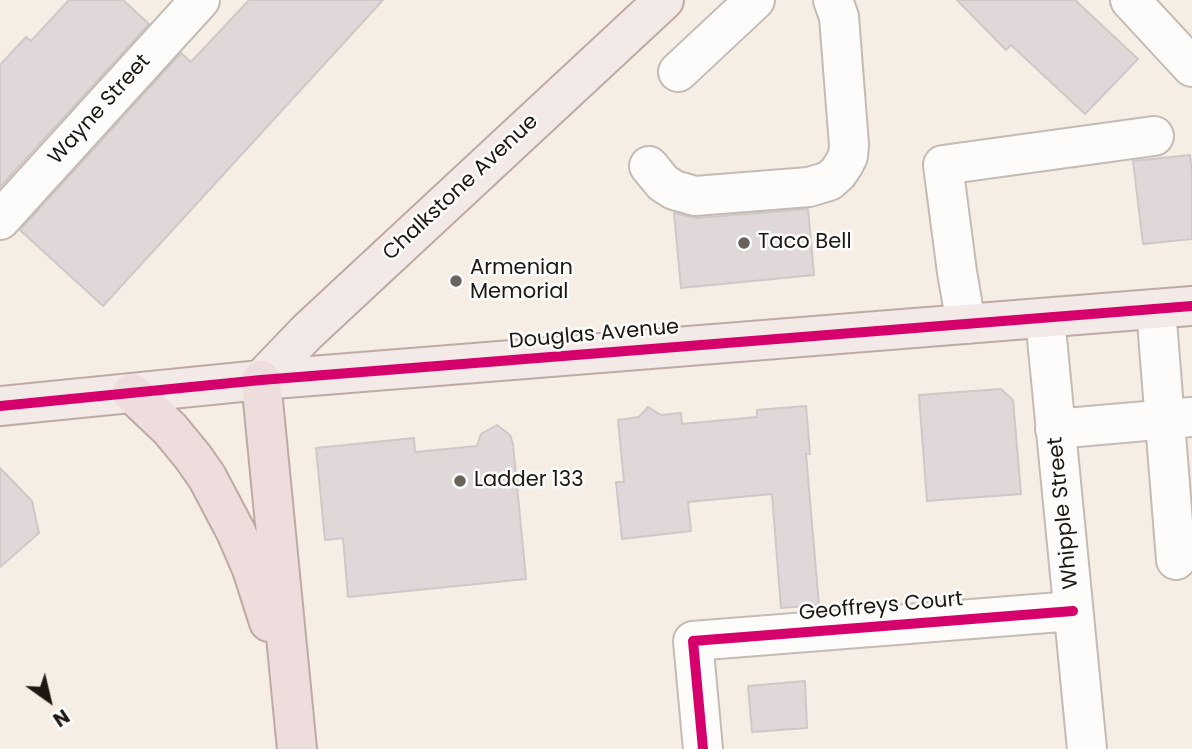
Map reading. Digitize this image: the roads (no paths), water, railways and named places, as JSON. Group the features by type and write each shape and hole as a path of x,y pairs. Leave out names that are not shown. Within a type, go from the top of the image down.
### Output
{"highway":[{"path":"261,380 297,749"},
{"path":"132,393 189,451 221,503 251,569 293,705"}],"main road":[{"name":"Chalkstone Avenue","path":"261,380 307,332 664,0"},
{"name":"Douglas Avenue","path":"0,405 261,380 1174,308"}],"street":[{"name":"Wayne Street","path":"0,220 200,0"},
{"path":"677,72 755,0"},
{"path":"649,166 663,184 695,196 809,187 829,181 838,173 845,164 849,145 839,16 833,0"},
{"path":"1130,0 1192,67"},
{"path":"966,324 943,165 1154,136"},
{"path":"1174,308 1178,418 1176,561"},
{"name":"Whipple Street","path":"1045,318 1087,749"},
{"path":"1055,429 1178,418"},
{"name":"Geoffreys Court","path":"703,749 693,641 1073,611"}],"place":[{"name":"Taco Bell","path":"744,243"},
{"name":"Armenian Memorial","path":"456,281"},
{"name":"Ladder 133","path":"460,481"}]}
